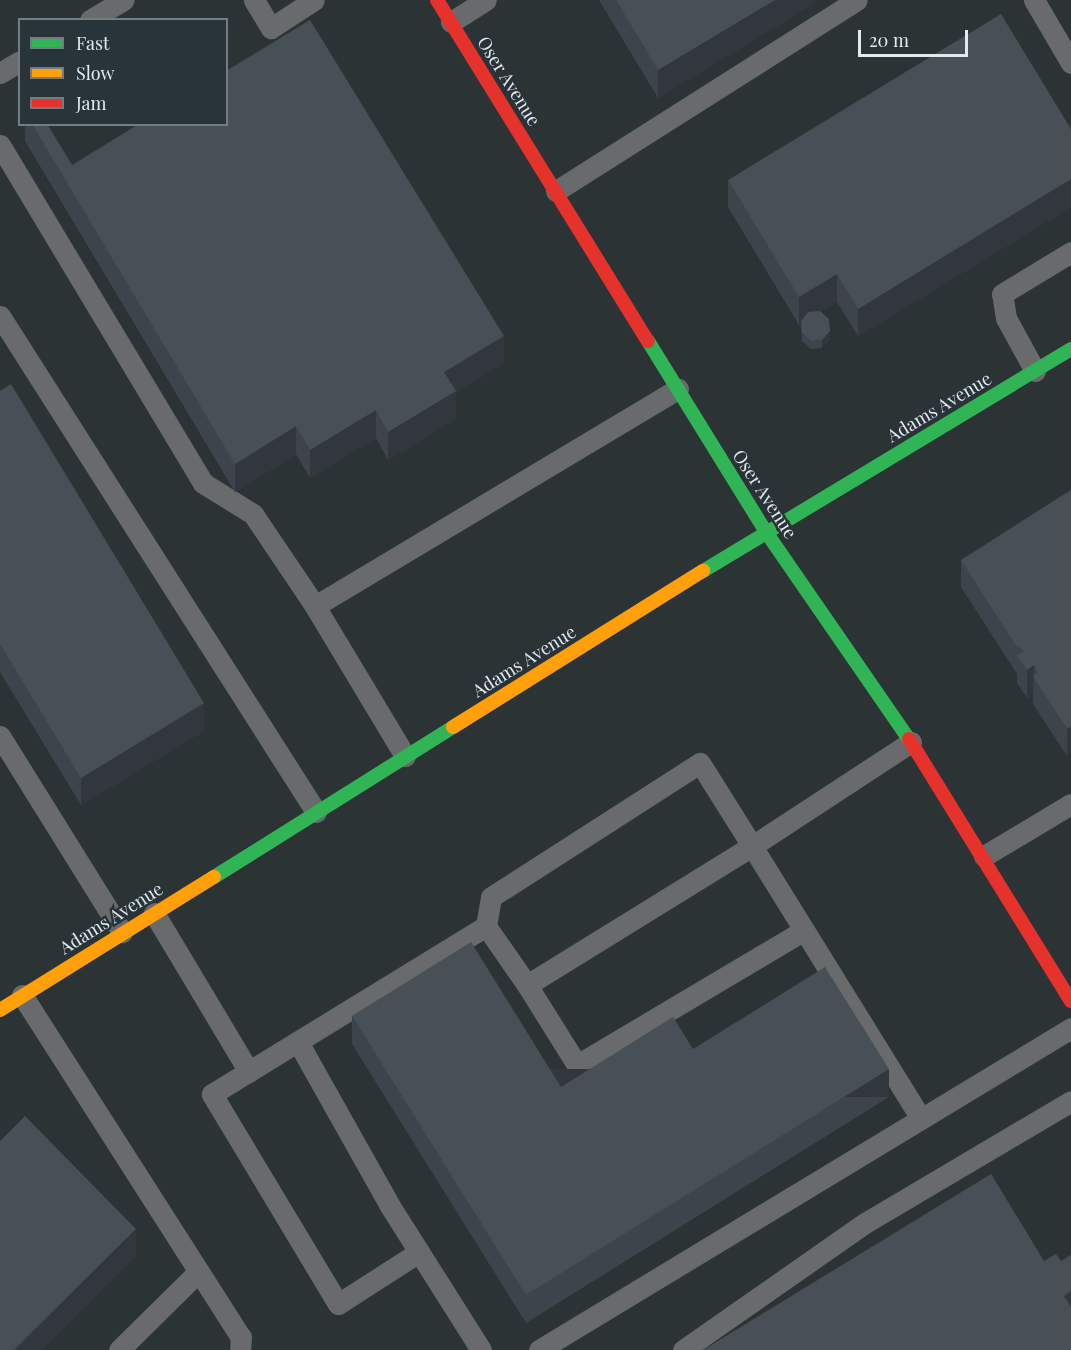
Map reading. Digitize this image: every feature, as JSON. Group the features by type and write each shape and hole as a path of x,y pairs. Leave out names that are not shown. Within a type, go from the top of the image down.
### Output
{"street":[{"name":"Oser Avenue","path":"437,0 766,532 911,742 984,855 1071,1001"},
{"name":"Adams Avenue","path":"0,1010 766,532 1071,349"}],"lane":[{"path":"93,18 123,0"},
{"path":"254,0 270,28 314,0"},
{"path":"451,22 486,0"},
{"path":"556,191 857,0"},
{"path":"1034,0 1071,63"},
{"path":"0,73 18,62"},
{"path":"0,145 203,483 253,514 315,606 405,756"},
{"path":"1035,371 1006,318 1002,294 1071,252"},
{"path":"0,316 316,812"},
{"path":"315,606 678,389"},
{"path":"0,736 122,932"},
{"path":"527,985 753,846 911,742"},
{"path":"804,930 577,1065 527,985 486,926 490,897 700,763 753,846 921,1119"},
{"path":"984,855 1071,804"},
{"path":"154,912 249,1072"},
{"path":"419,1252 338,1304 212,1094 486,926"},
{"path":"22,995 241,1337 240,1350"},
{"path":"538,1350 1071,1028"},
{"path":"298,1042 419,1252 481,1350"},
{"path":"683,1350 865,1223 1071,1101"},
{"path":"119,1350 199,1272"}],"building":[{"path":"616,0 775,0 658,70"},
{"path":"1001,14 1071,129 1071,179 858,309 837,274 799,297 728,180"},
{"path":"310,20 504,336 444,372 456,391 388,432 376,410 310,450 296,426 235,464 33,126 48,126 72,165 136,126 228,126 228,70"},
{"path":"820,311 829,319 830,331 822,340 811,341 802,333 801,321 808,312"},
{"path":"11,384 204,703 81,778 0,644 0,391"},
{"path":"1071,490 1071,726 1067,729 1033,676 1038,673 1034,665 1027,670 1017,656 1025,651 1016,646 961,560"},
{"path":"471,942 561,1087 673,1017 693,1049 825,967 889,1069 526,1295 352,1016"},
{"path":"25,1116 136,1229 14,1350 0,1350 0,1141"},
{"path":"991,1174 1044,1261 1056,1254 1061,1261 1071,1255 1071,1291 1064,1296 1071,1307 1071,1350 703,1350"}],"traffic: fast":[{"path":"648,341 766,532 909,739"},
{"path":"703,571 1071,349"},
{"path":"214,877 453,727"}],"traffic: slow":[{"path":"453,727 703,571"},
{"path":"0,1010 214,877"}],"traffic: jam":[{"path":"437,0 648,341"},
{"path":"909,739 1071,1001"}]}
